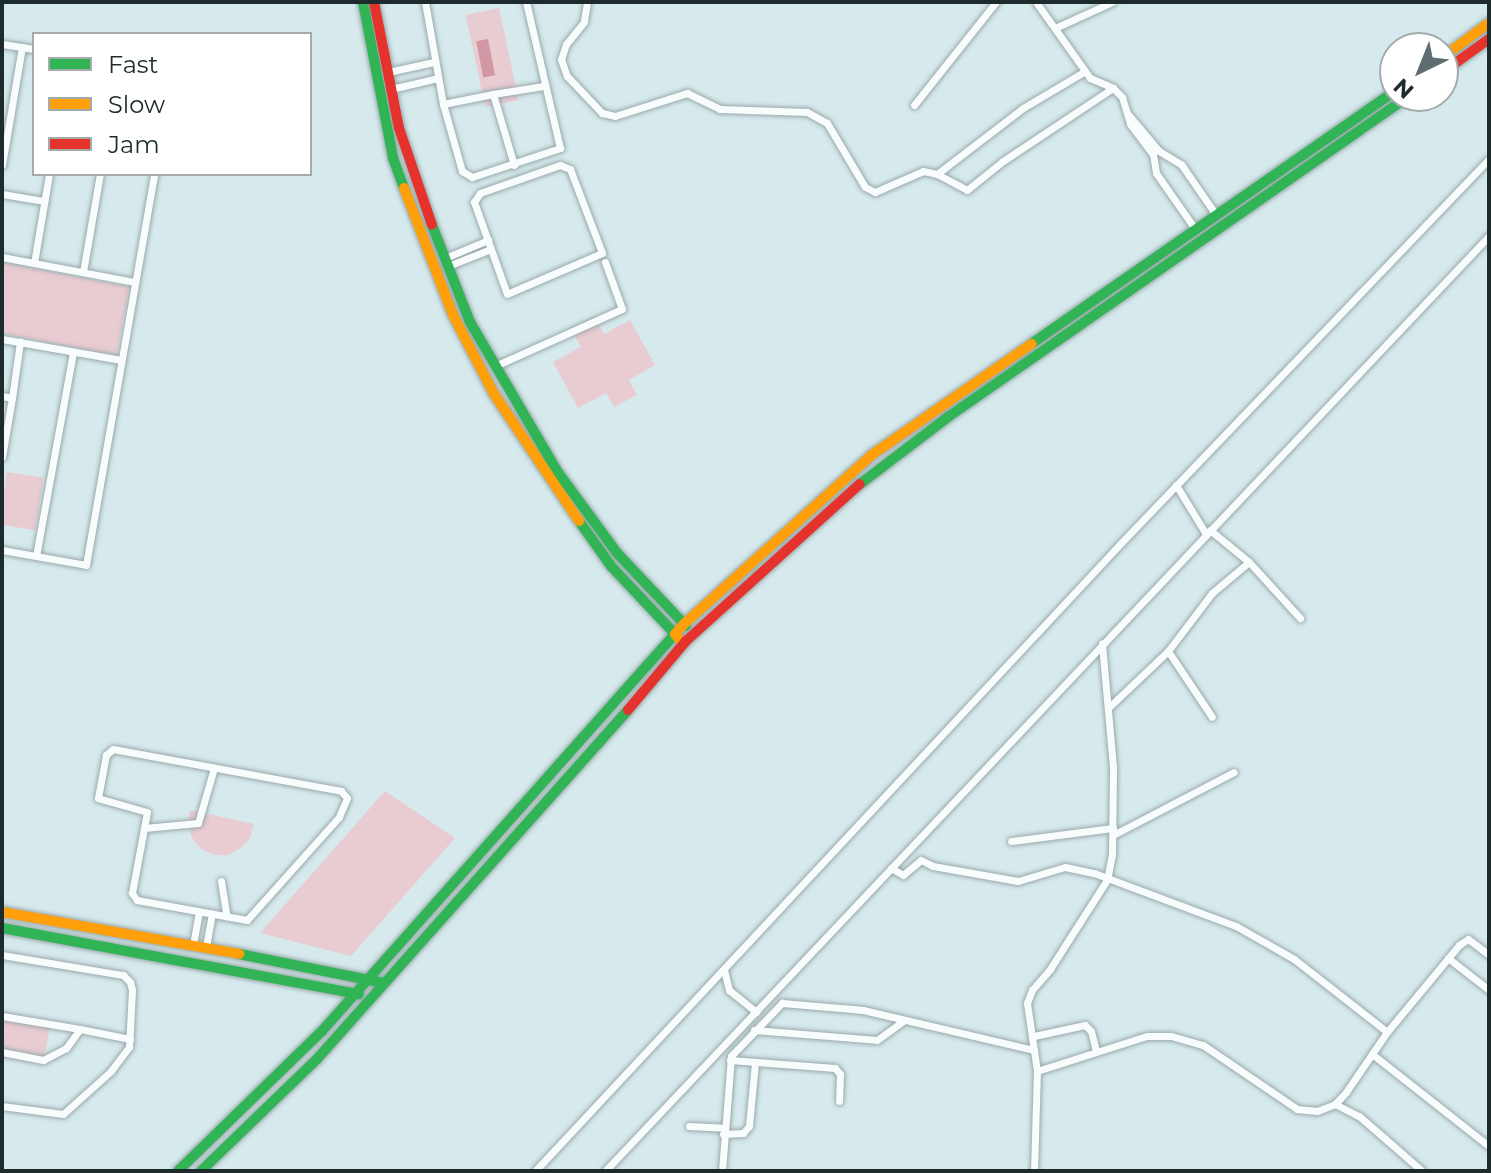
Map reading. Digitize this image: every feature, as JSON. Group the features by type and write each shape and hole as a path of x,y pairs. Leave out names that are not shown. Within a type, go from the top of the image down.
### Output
{"street":[{"path":"363,2 374,74 393,158 453,315 494,394 536,462 611,566 683,643"},
{"path":"374,2 391,89 421,197 470,322 557,471 599,529 693,633"},
{"path":"425,2 443,104 466,175 478,177 560,148 543,86 526,2"},
{"path":"587,2 584,22 566,44 561,59 567,76 606,115 687,93 720,109 807,112 820,117 832,129 871,191 923,171 937,174 967,190 1014,153 1113,88"},
{"path":"914,105 996,2"},
{"path":"1036,2 1085,71 1095,82 1113,88 1122,97 1130,124 1153,154 1156,173 1199,243"},
{"path":"1055,28 1112,2"},
{"path":"1459,45 1489,23"},
{"path":"1459,61 1489,39"},
{"path":"2,44 32,49"},
{"path":"2,165 22,47"},
{"path":"388,72 434,62"},
{"path":"937,174 1023,108 1085,71"},
{"path":"391,89 438,78"},
{"path":"443,104 543,86"},
{"path":"493,94 514,165"},
{"path":"178,1171 260,1095 478,859 684,624 873,454 1211,208 1379,101"},
{"path":"1126,112 1159,151 1181,164 1211,208"},
{"path":"201,1171 317,1059 571,777 693,633 884,463 1386,112"},
{"path":"535,1171 1176,485 1489,159"},
{"path":"563,165 570,169 602,253 509,295 491,249 474,202 476,197 563,165"},
{"path":"34,263 49,176"},
{"path":"83,272 100,176"},
{"path":"2,550 86,565 154,176"},
{"path":"2,194 44,201"},
{"path":"605,1171 1489,236"},
{"path":"446,262 488,240"},
{"path":"446,262 491,249"},
{"path":"2,257 134,282"},
{"path":"495,366 622,309 605,262"},
{"path":"2,339 121,360"},
{"path":"2,457 20,342"},
{"path":"36,556 73,352"},
{"path":"2,396 12,398"},
{"path":"1176,485 1208,532 1249,562 1300,618"},
{"path":"1108,708 1168,651 1212,593 1229,583 1249,562"},
{"path":"1034,1171 1037,1071 1029,996 1107,880 1113,832 1102,643"},
{"path":"1168,651 1212,717"},
{"path":"110,751 341,791 347,798 339,817 247,920 133,897 144,828 147,812 144,810 98,798 110,751"},
{"path":"144,828 198,823 214,768"},
{"path":"1011,841 1113,832 1234,772"},
{"path":"891,868 903,875 921,860 933,866 1015,881 1065,867 1107,880 1236,926 1294,959 1387,1032"},
{"path":"221,881 227,917"},
{"path":"2,912 206,947 384,983"},
{"path":"193,945 199,912"},
{"path":"206,947 212,914"},
{"path":"2,928 372,997"},
{"path":"94,945 96,929"},
{"path":"1037,1071 1147,1036 1187,1039 1203,1045 1297,1109 1317,1111 1335,1104 1387,1032 1448,958 1468,939 1489,955"},
{"path":"2,955 123,975 130,982 132,990 129,1047 111,1071 63,1114 2,1106"},
{"path":"1448,958 1489,990"},
{"path":"724,970 729,990 756,1012"},
{"path":"722,1171 730,1060 754,1030 787,1002 863,1010 1034,1050"},
{"path":"2,1016 130,1039"},
{"path":"754,1030 877,1040 903,1021"},
{"path":"1034,1036 1085,1025 1091,1031 1096,1051"},
{"path":"2,1052 43,1060 68,1046 80,1029"},
{"path":"1372,1054 1489,1146"},
{"path":"730,1060 835,1068 840,1074 839,1101"},
{"path":"689,1126 743,1133 749,1126 755,1063"},
{"path":"1335,1104 1359,1116 1422,1171"}],"shaded area":[{"path":"499,8 519,100 485,107 466,15"},
{"path":"488,39 495,75 483,78 476,41"},
{"path":"2,262 130,287 116,356 2,333"},
{"path":"594,316 604,334 630,320 655,365 629,380 637,395 614,407 606,393 578,408 553,362 581,347 571,328"},
{"path":"7,472 44,478 35,530 2,525"},
{"path":"385,791 455,838 351,956 260,933"},
{"path":"190,810 254,824 250,838 241,848 228,855 214,855 201,849 192,838 188,824"},
{"path":"2,1012 51,1022 44,1058 2,1050"}],"traffic: fast":[{"path":"363,2 393,158 404,188"},
{"path":"1031,344 1379,102"},
{"path":"860,484 948,417 1386,112"},
{"path":"432,225 470,322 557,471 617,553 686,626"},
{"path":"178,1171 322,1031 675,634 611,566 579,521"},
{"path":"201,1171 317,1059 628,710"},
{"path":"2,928 359,994"},
{"path":"239,954 384,983"}],"traffic: slow":[{"path":"1459,45 1489,23"},
{"path":"404,188 453,315 494,394 579,521"},
{"path":"679,639 675,634 684,624 873,454 1031,344"},
{"path":"2,912 239,954"}],"traffic: jam":[{"path":"374,2 399,128 432,225"},
{"path":"1459,61 1489,39"},
{"path":"628,710 686,641 860,484"}]}
